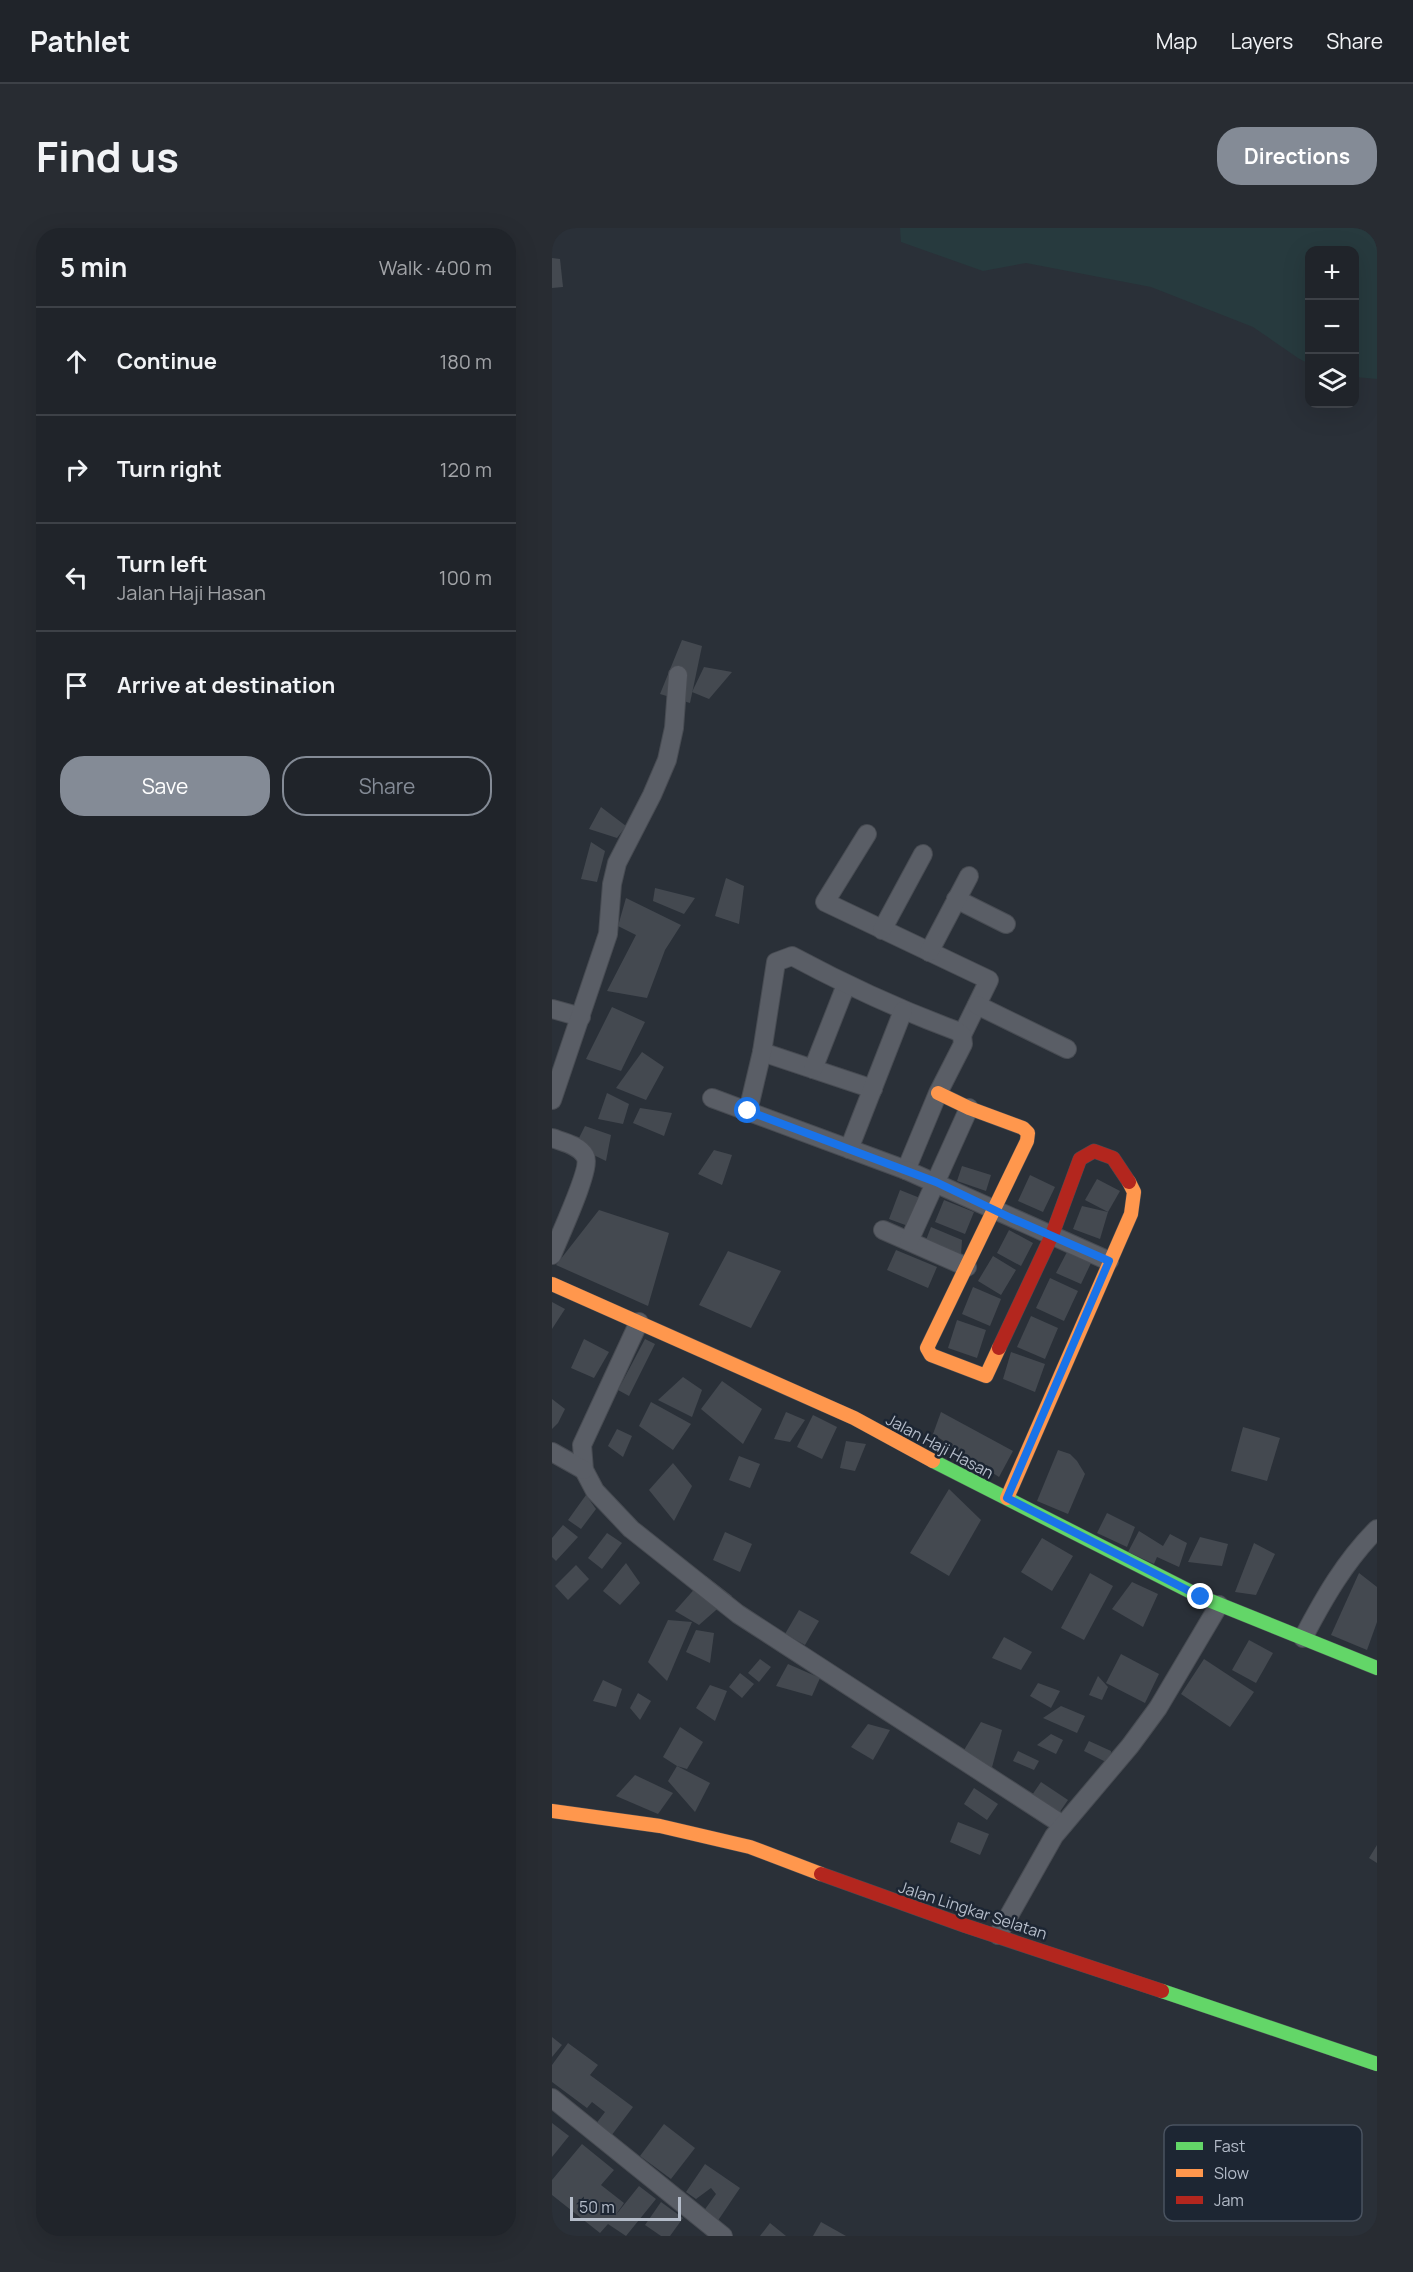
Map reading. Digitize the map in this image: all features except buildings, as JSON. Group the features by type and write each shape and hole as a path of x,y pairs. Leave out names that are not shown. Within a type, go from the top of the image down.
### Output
{"street":[{"path":"552,1100 608,934 612,884 617,864 667,760 674,729 678,675"},
{"path":"867,834 825,902 989,980 962,1035 963,1044 938,1093 906,1170"},
{"path":"882,930 923,854"},
{"path":"928,952 969,876"},
{"path":"956,900 1006,924"},
{"path":"748,1111 762,1052 776,962 792,956 846,986 962,1035"},
{"path":"813,1069 846,986"},
{"path":"977,1005 1067,1049"},
{"path":"552,1009 580,1017"},
{"path":"849,1149 903,1011"},
{"path":"762,1052 873,1089"},
{"path":"938,1093 969,1108 1023,1128 1028,1133 1027,1141 927,1348 930,1355 986,1376 1052,1235 1080,1160 1094,1151 1113,1158 1134,1192 1131,1214 1007,1498"},
{"path":"712,1098 936,1182 1109,1261"},
{"path":"909,1241 969,1108"},
{"path":"552,1138 575,1146 584,1154 587,1163 552,1255"},
{"path":"883,1230 967,1268"},
{"name":"Jalan Haji Hasan","path":"552,1284 854,1418 987,1490 1219,1605 1377,1668"},
{"path":"639,1322 582,1445 584,1470 595,1491 631,1529 738,1614 1063,1825"},
{"path":"552,1452 584,1470"},
{"path":"1303,1638 1327,1593 1351,1556 1377,1528"},
{"path":"998,1935 1063,1825 1130,1746 1158,1707 1219,1605"},
{"name":"Jalan Lingkar Selatan","path":"552,1811 660,1826 750,1847 963,1925 1377,2064"},
{"path":"552,2098 723,2236"}],"green space":[{"path":"900,228 1377,228 1377,379 1359,377 1359,246 1305,246 1305,362 1253,327 1151,287 1026,263 983,271 901,242"}],"traffic: fast":[{"path":"933,1461 1201,1597 1377,1668"},
{"path":"1162,1991 1377,2064"}],"traffic: slow":[{"path":"938,1093 969,1108 1023,1128 1028,1133 1027,1141 927,1348 931,1355 986,1376 999,1348"},
{"path":"1007,1498 1131,1214 1134,1192 1129,1182"},
{"path":"552,1284 854,1418 933,1461"},
{"path":"552,1811 660,1826 750,1847 821,1874"}],"traffic: jam":[{"path":"999,1348 1052,1235 1080,1159 1094,1151 1113,1158 1129,1182"},
{"path":"821,1874 963,1925 1162,1991"}],"route":[{"path":"748,1111 936,1182 1109,1261 1007,1498 1201,1597"}]}
